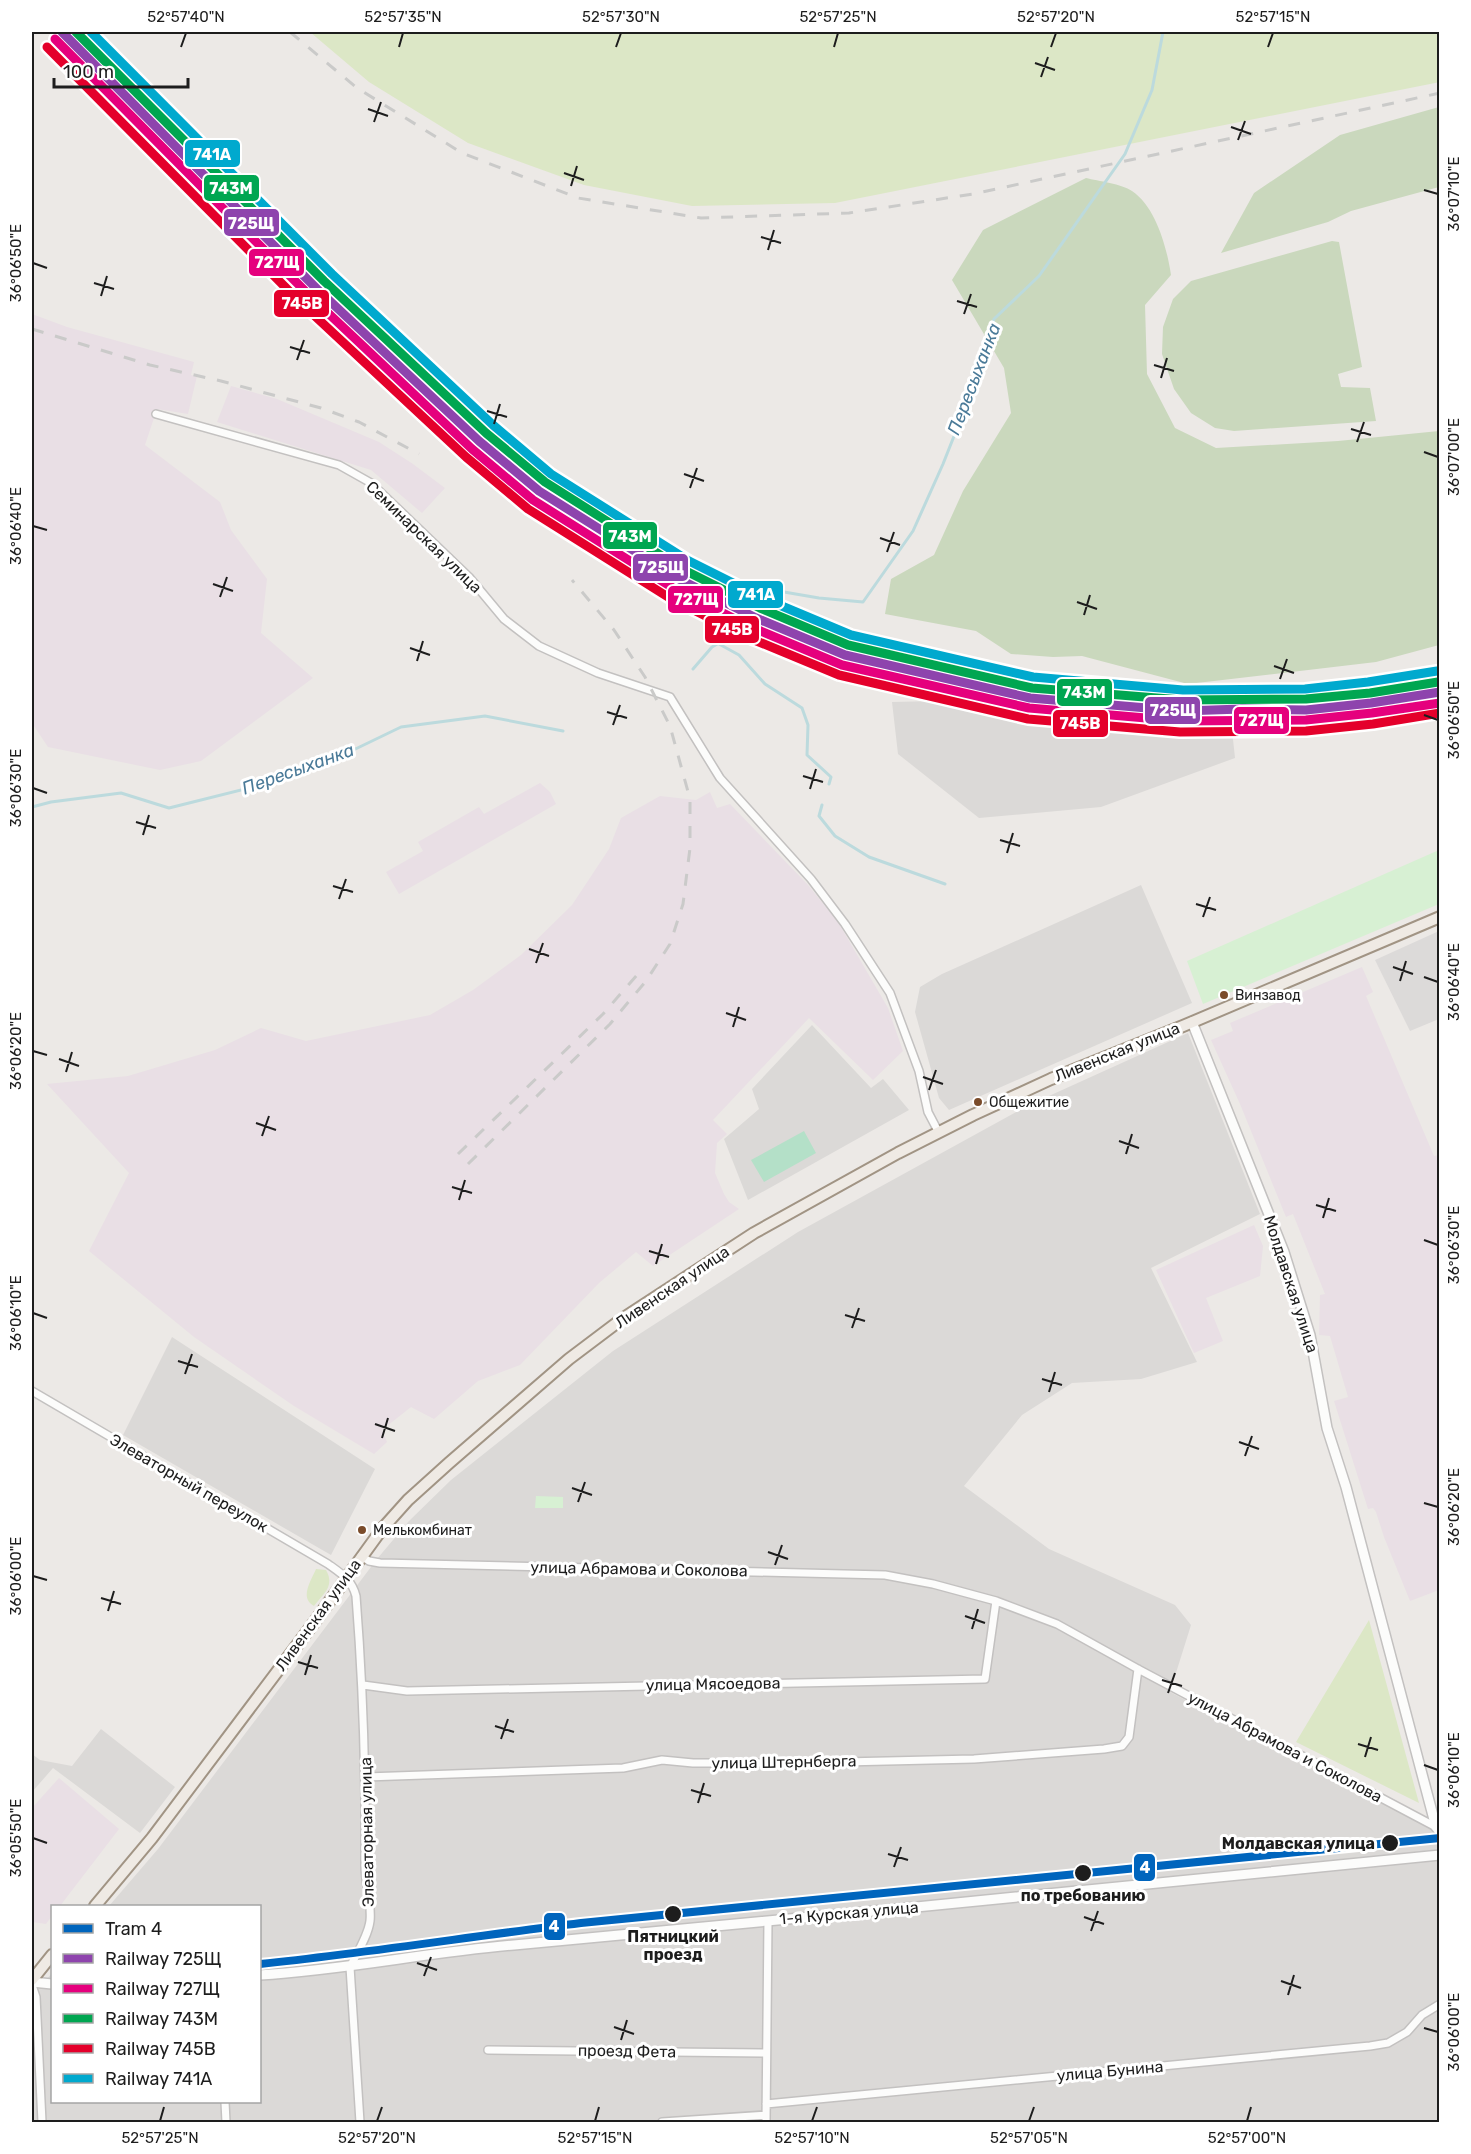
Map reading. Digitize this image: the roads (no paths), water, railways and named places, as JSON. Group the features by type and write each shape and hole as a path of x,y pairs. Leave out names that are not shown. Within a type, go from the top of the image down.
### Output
{"main road":[{"name":"Ливенская улица","path":"96,1905 158,1829 316,1620 382,1528 425,1485 569,1359 622,1319 754,1233 939,1132 1051,1079 1440,917"},
{"path":"32,1982 51,1956"}],"street":[{"name":"Семинарская улица","path":"156,414 339,465 354,472 379,490 469,577 504,619 539,646 598,673 670,697 720,778 811,879 845,924 890,993 919,1071 928,1112 939,1132"},
{"name":"Молдавская улица","path":"1191,1022 1284,1252 1310,1335 1328,1428 1438,1829"},
{"name":"Элеваторный переулок","path":"32,1391 346,1576"},
{"name":"улица Абрамова и Соколова","path":"361,1556 369,1561 380,1563 885,1575 933,1584 996,1601 1057,1624 1438,1829"},
{"name":"Элеваторная улица","path":"346,1576 353,1584 357,1596 366,1777 365,1871 370,1921 361,1947 350,1967"},
{"name":"улица Мясоедова","path":"363,1685 407,1691 985,1679 996,1601"},
{"name":"улица Штернберга","path":"366,1777 623,1768 662,1760 693,1763 939,1760 1104,1749 1122,1746 1129,1737 1138,1669"},
{"name":"1-я Курская улица","path":"261,1975 350,1967 465,1949 1440,1855"},
{"path":"662,2122 766,2119 768,1921"},
{"path":"350,1967 360,2122"},
{"path":"42,2122 36,1997 32,1982 51,1984"},
{"name":"улица Бунина","path":"766,2104 1370,2046 1388,2043 1407,2032 1422,2016 1440,2004"},
{"name":"проезд Фета","path":"488,2050 766,2053"},
{"path":"225,2103 226,2122"}],"waterway":[{"name":"Пересыханка","path":"784,592 863,602 913,531 943,464 977,378 994,319 1039,276 1125,154 1152,90 1163,32"},
{"path":"693,669 712,647 735,634"},
{"path":"719,644 739,655 765,684 802,708 808,725 807,755 831,777 829,784"},
{"name":"Пересыханка","path":"32,807 51,802 121,793 169,808 261,785 343,755 401,727 485,716 563,731"},
{"path":"822,805 819,816 835,836 869,857 945,884"}],"railway":[{"path":"290,32 357,88 462,153 578,198 701,218 849,213 973,194 1440,93"},
{"path":"32,329 150,365 321,408 359,422 419,454"},
{"path":"468,1164 610,1024 646,981 670,944 683,904 690,848 690,799 670,726 645,677 614,630 572,580"},
{"path":"458,1154 603,1014 637,975"}],"tram line":[{"name":"4","path":"261,1964 581,1923 1440,1838"}],"rail line":[{"name":"725Щ","path":"62,32 317,289 479,441 539,491 679,579 756,618 845,655 1030,698 1182,711 1306,710 1440,692"},
{"name":"743М","path":"76,32 324,281 486,433 545,482 684,570 760,608 848,645 1032,688 1182,700 1306,699 1370,693 1438,682"},
{"name":"741А","path":"91,32 332,274 493,425 551,474 689,561 765,599 851,635 1033,677 1183,690 1305,689 1437,671"},
{"name":"727Щ","path":"55,39 310,296 472,449 533,500 673,588 751,627 842,665 1029,708 1181,721 1306,720 1440,703"},
{"name":"745В","path":"47,47 302,304 466,457 528,509 668,597 747,637 839,675 1028,719 1180,732 1306,731 1373,724 1440,713"}],"place":[{"name":"Винзавод","path":"1224,995"},
{"name":"Общежитие","path":"978,1102"},
{"name":"Мелькомбинат","path":"362,1530"},
{"name":"Молдавская улица","path":"1390,1843"},
{"name":"по требованию","path":"1083,1873"},
{"name":"Пятницкий проезд","path":"673,1914"}]}
